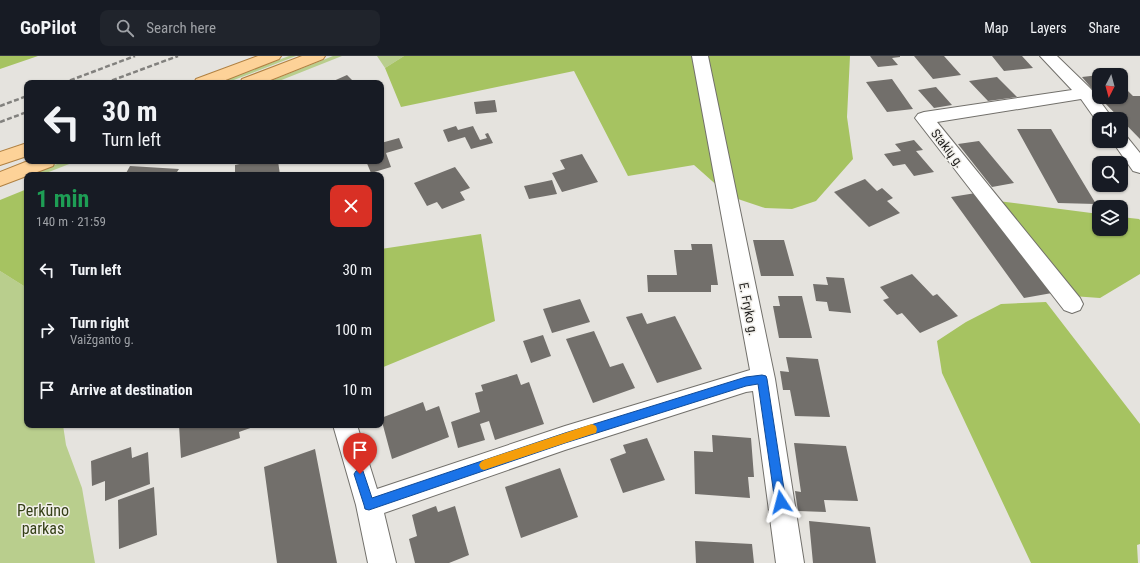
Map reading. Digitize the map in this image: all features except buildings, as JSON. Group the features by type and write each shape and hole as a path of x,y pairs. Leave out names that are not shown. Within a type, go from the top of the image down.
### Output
{"main road":[{"path":"210,80 273,56"},
{"path":"256,80 317,56"},
{"path":"0,159 24,150"},
{"path":"0,179 38,164"}],"street":[{"name":"E. Fryko g.","path":"700,56 762,379 790,563"},
{"path":"1048,56 1085,93 1099,112"},
{"name":"Stakių g.","path":"1072,304 924,118 1085,93"},
{"path":"1126,148 1140,166"},
{"path":"369,505 565,438 746,381 762,379"},
{"path":"346,428 369,505 382,563"}],"green space":[{"path":"0,56 38,56 0,69"},
{"path":"289,56 296,56 234,80 226,80"},
{"path":"333,56 342,56 282,80 273,80"},
{"path":"377,56 404,56 385,68"},
{"path":"404,56 850,56 847,117 853,159 816,201 792,209 765,208 729,196 694,165 628,176 574,71 401,107 385,68"},
{"path":"57,164 69,164 49,172 36,172"},
{"path":"24,190 24,286 0,271 0,200"},
{"path":"998,201 1092,213 1092,236 1128,236 1128,218 1140,220 1140,274 1100,298 1072,296"},
{"path":"481,234 495,321 384,367 384,249"},
{"name":"Perkūno parkas","path":"0,271 24,286 24,428 63,428 66,445 82,488 95,563 0,563"},
{"path":"1046,302 1140,424 1140,544 1137,545 1138,563 1031,563 942,373 937,341 966,322 1001,304"}],"railway":[{"path":"71,80 135,56"},
{"path":"113,80 178,56"},
{"path":"0,106 24,97"},
{"path":"0,122 24,113"}],"slow traffic":[{"path":"484,465 592,429"}],"route":[{"path":"360,474 369,505 565,438 746,381 762,379 781,502"}]}
